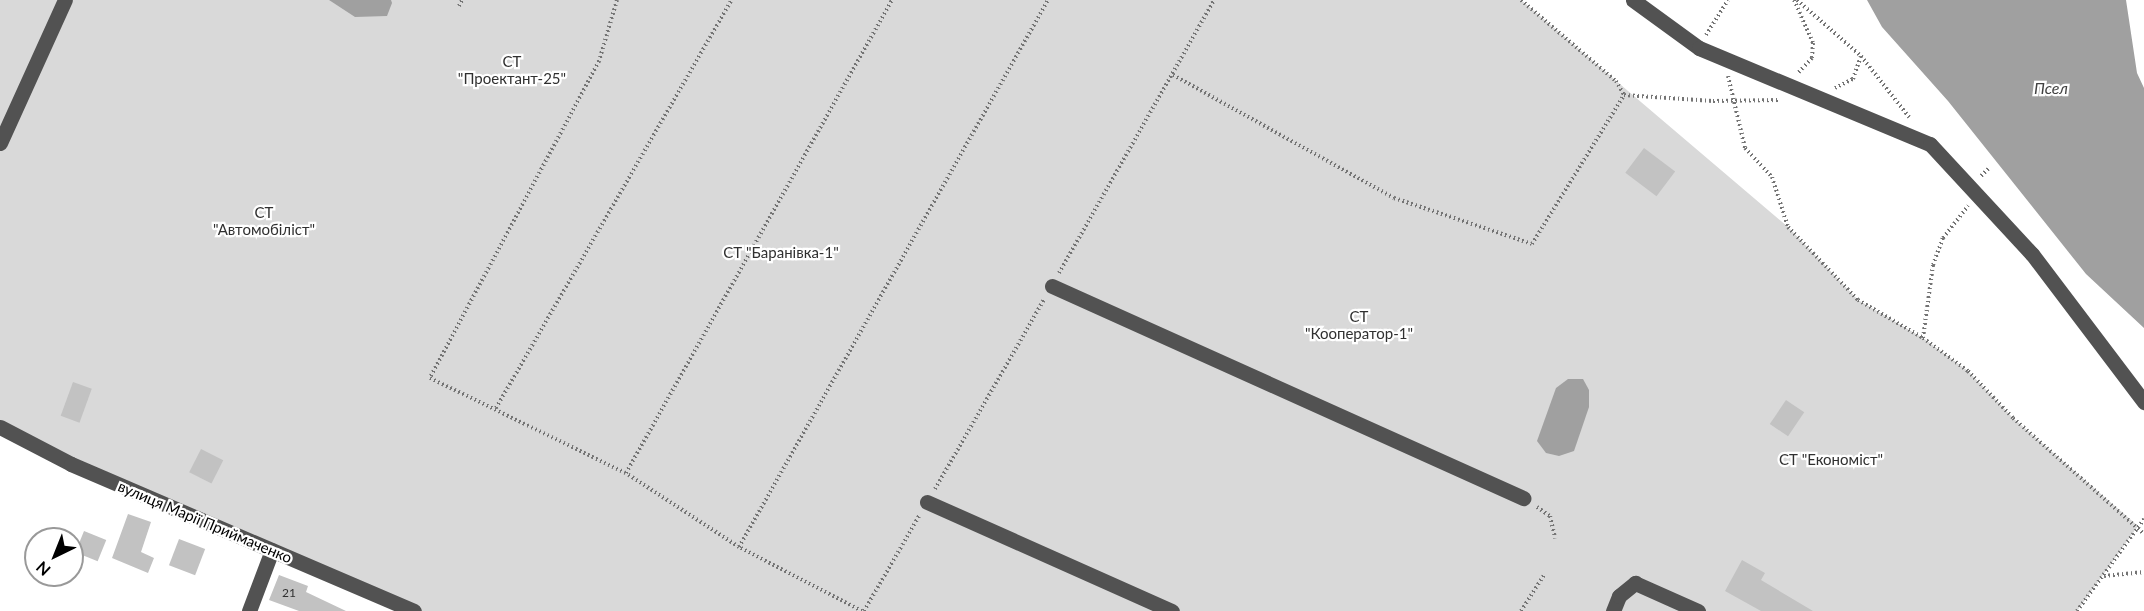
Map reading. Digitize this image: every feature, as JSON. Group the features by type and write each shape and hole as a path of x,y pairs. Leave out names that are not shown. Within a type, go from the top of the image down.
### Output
{"street":[{"path":"0,143 65,0"},
{"path":"1633,0 1699,48 1813,98 1930,144 2032,254 2144,402"},
{"path":"1052,286 1523,498"},
{"name":"вулиця Марії Приймаченко","path":"0,427 71,464 414,611"},
{"path":"927,502 1172,611"},
{"path":"249,611 272,550"},
{"path":"1613,611 1619,596 1635,583 1698,611"}],"path":[{"path":"459,6 462,0"},
{"path":"617,0 599,61 430,378 626,472 739,547 863,611 1052,286 1214,0"},
{"path":"496,408 732,0"},
{"path":"626,472 892,0"},
{"path":"739,547 1048,0"},
{"path":"1521,0 1616,81 1624,95"},
{"path":"1699,48 1728,0"},
{"path":"1795,0 1861,56 1930,144"},
{"path":"1779,83 1804,70 1812,58 1813,43 1795,0"},
{"path":"1624,95 1735,102 1813,98 1853,79 1861,56"},
{"path":"1724,60 1745,148 1772,177 1788,227 1858,300 1923,338 1968,371 2013,418 2138,526 2144,534"},
{"path":"1173,75 1394,198 1532,244 1624,95"},
{"path":"1923,338 1933,265 1943,238 1963,209 1980,198"},
{"path":"1523,498 1550,516 1556,538"},
{"path":"2077,611 2144,519"},
{"path":"2103,576 2144,572"},
{"path":"1521,611 1544,575"}],"green space":[{"path":"0,0 1521,0 1788,227 1858,300 1923,338 1968,371 2013,418 2138,526 2077,611 414,611 0,427"}],"water":[{"path":"329,0 391,0 392,3 387,16 355,17"},
{"name":"Псел","path":"1867,0 2126,0 2137,73 2144,88 2144,328 2086,274 1948,101 1882,27"},
{"path":"1568,379 1583,379 1589,390 1589,407 1574,451 1559,456 1546,453 1537,441 1556,388"}],"building":[{"path":"1644,148 1675,171 1656,196 1625,173"},
{"path":"73,382 92,389 79,423 61,416"},
{"path":"1786,400 1804,412 1788,436 1770,424"},
{"path":"201,449 223,460 211,484 189,472"},
{"path":"128,514 151,522 141,552 154,558 148,573 112,558"},
{"path":"84,531 106,540 98,561 84,556"},
{"path":"179,539 205,549 195,575 169,565"},
{"path":"1742,560 1765,573 1761,580 1813,611 1761,611 1725,591"},
{"path":"279,575 308,586 306,592 346,611 299,611 269,600"}],"park label":[{"name":"СТ \"Проектант-25\"","path":"512,70"},
{"name":"СТ \"Автомобіліст\"","path":"264,220"},
{"name":"СТ \"Баранівка-1\"","path":"781,253"},
{"name":"СТ \"Кооператор-1\"","path":"1359,324"},
{"name":"СТ \"Економіст\"","path":"1831,460"}]}
